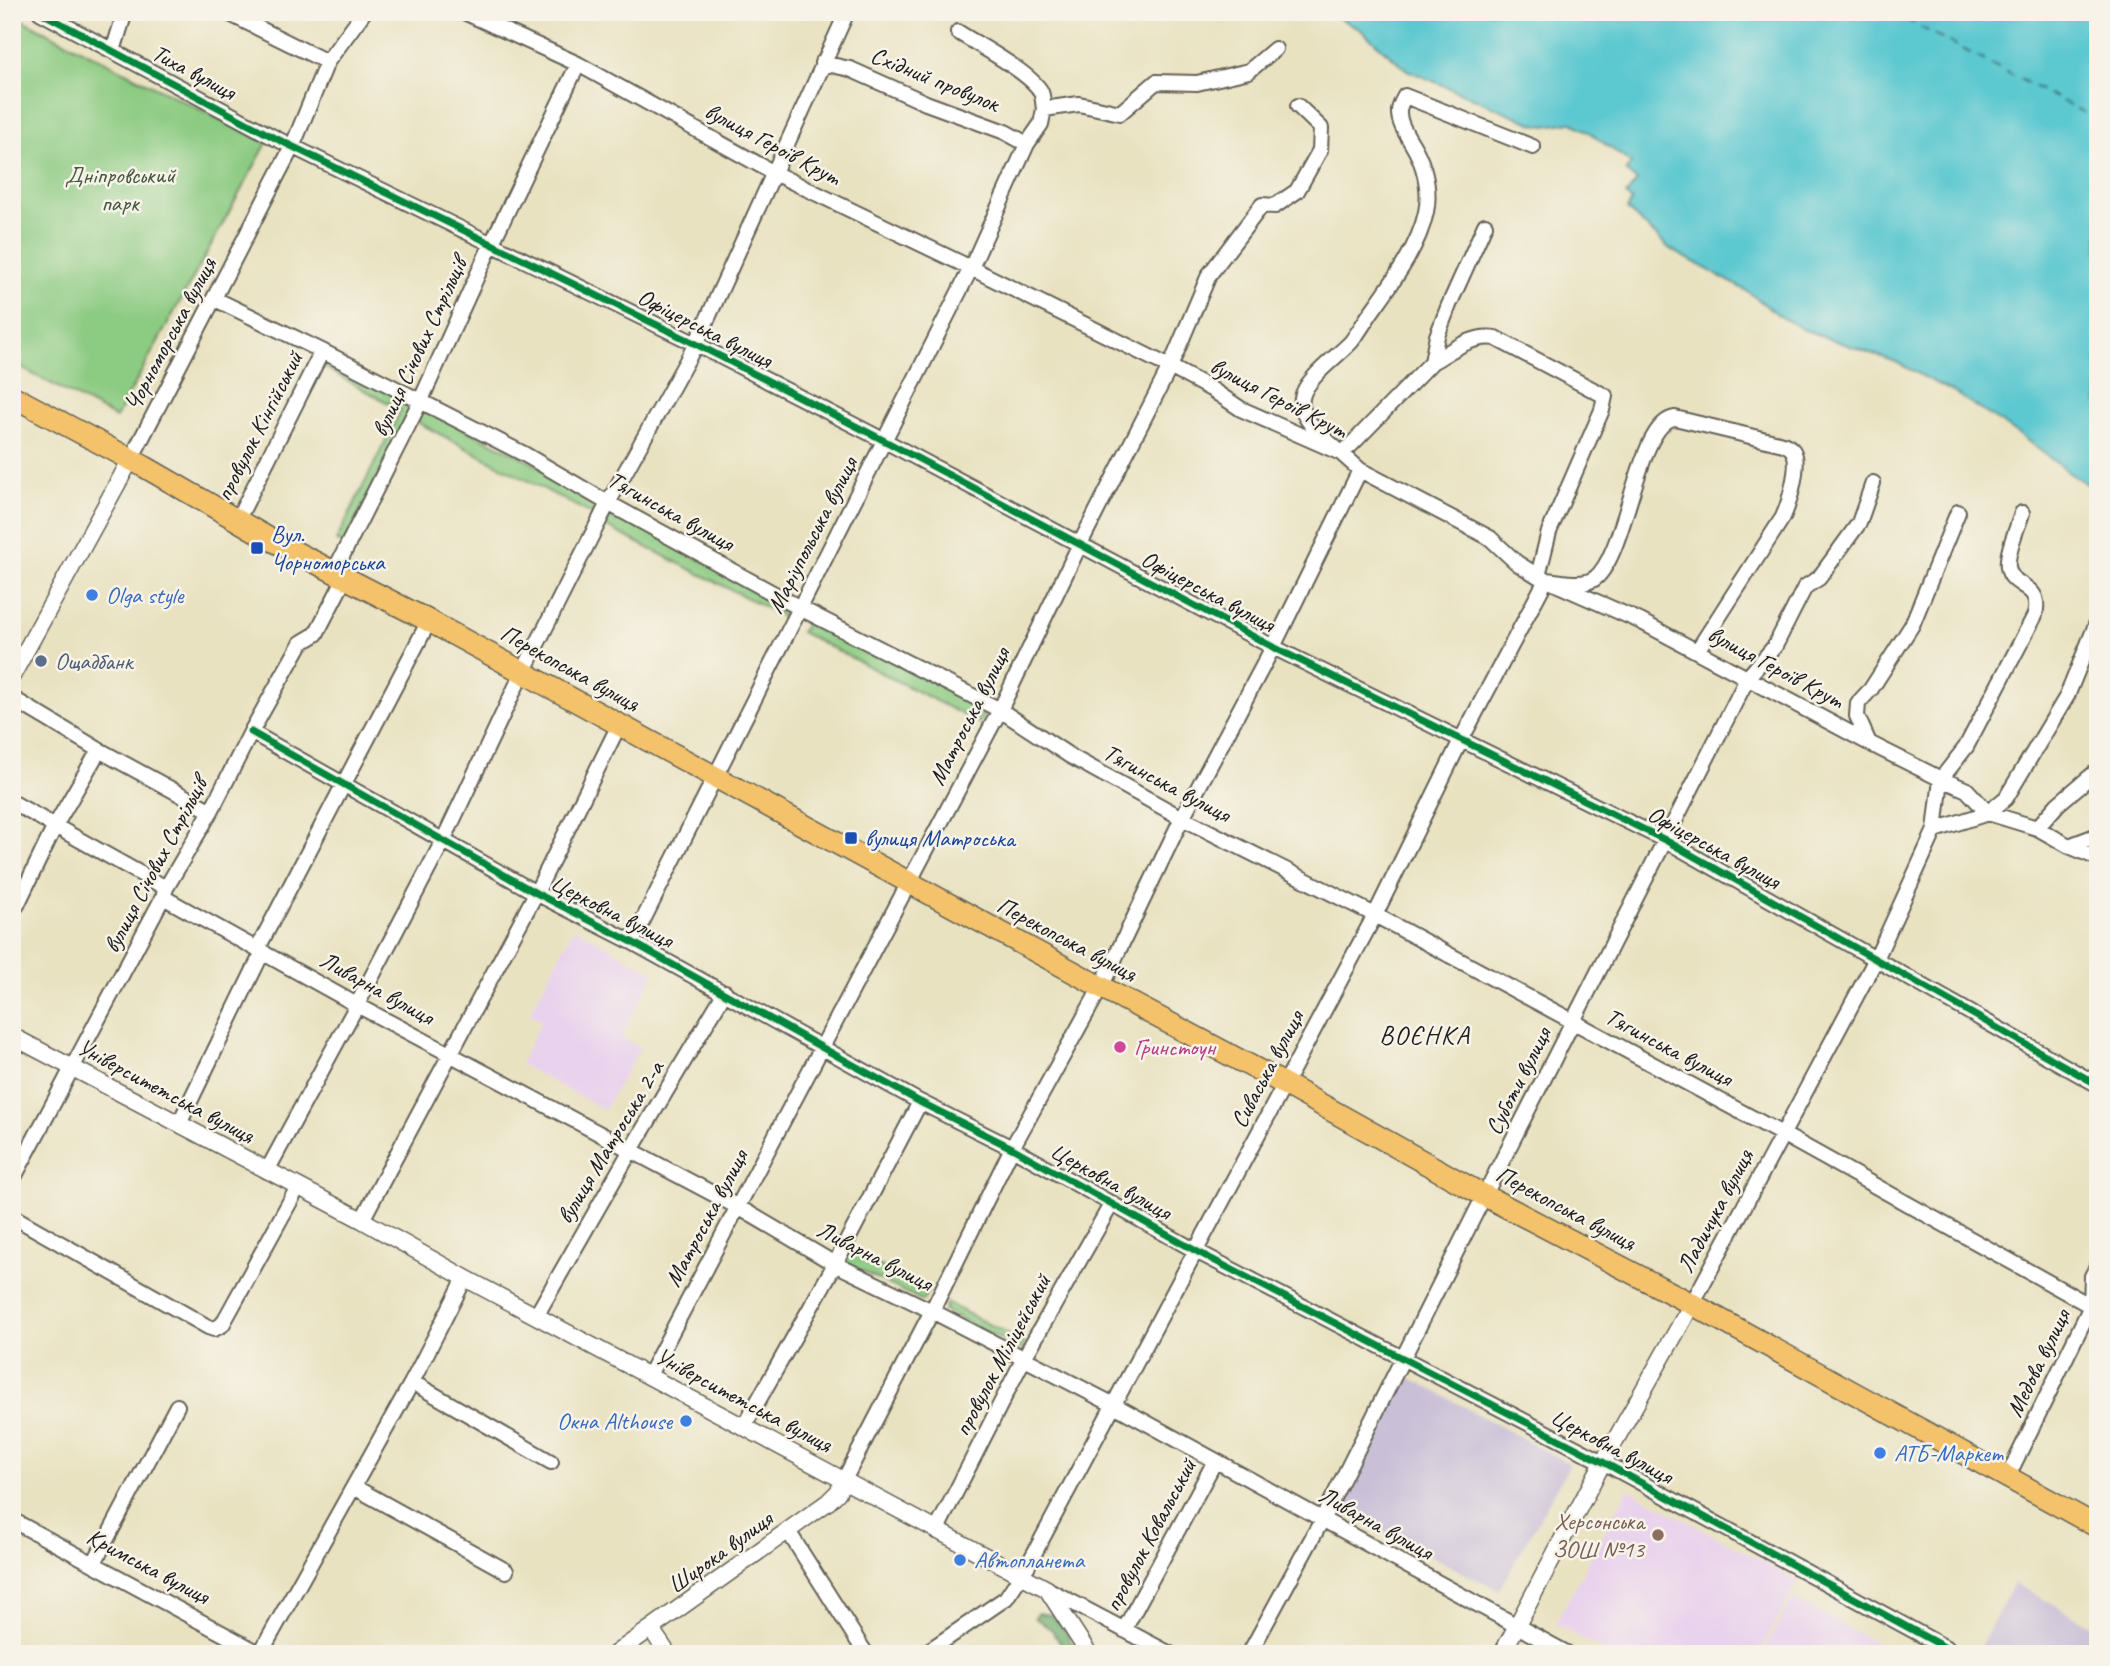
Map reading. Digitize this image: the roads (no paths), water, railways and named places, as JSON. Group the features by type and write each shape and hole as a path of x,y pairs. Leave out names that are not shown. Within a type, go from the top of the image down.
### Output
{"main road":[{"name":"Перекопська вулиця","path":"12,396 131,459 237,521 524,672 1485,1195 1692,1304 2098,1527"}],"street":[{"name":"Тиха вулиця","path":"40,12 275,138 293,145"},
{"path":"113,51 125,12"},
{"path":"226,12 327,62"},
{"name":"Чорноморська вулиця","path":"12,676 215,299 293,145 327,62 364,12"},
{"name":"вулиця Героїв Крут","path":"464,12 578,64 774,173 1170,367 1241,409 1341,453 1360,470 1490,538 1517,563 1542,578 1640,621 1869,743 1967,790 1988,813 2037,828 2098,858"},
{"path":"267,1171 443,841 608,503 696,344 847,12"},
{"path":"958,32 1035,85 1042,95 1044,109 1079,104 1119,113 1156,82 1197,83 1249,71 1275,49"},
{"name":"Східний провулок","path":"822,63 850,69 926,103 1006,132 1027,144"},
{"name":"вулиця Січових Стрільців","path":"12,1181 74,1068 164,892 211,811 300,643 316,634 340,575 491,245 578,64"},
{"path":"1485,225 1437,336 1432,362 1341,453 1308,419 1301,397 1307,385 1352,340 1382,297 1412,251 1426,214 1428,192 1424,169 1405,131 1399,110 1405,96 1533,147"},
{"name":"Матроська вулиця","path":"649,1375 1000,710 1170,367 1209,275 1262,205 1275,206 1297,191 1320,150 1321,128 1298,106"},
{"name":"Маріупольська вулиця","path":"632,942 971,268 1027,144 1041,124 1044,109"},
{"name":"Офіцерська вулиця","path":"293,145 696,344 885,441 1273,648 1665,840 2098,1086"},
{"name":"Тягинська вулиця","path":"215,299 524,454 800,608 1000,710 1070,756 1182,818 1375,915 1782,1134 2094,1308"},
{"name":"Сиваська вулиця","path":"924,1654 1006,1598 1021,1576 1375,915 1542,578 1549,532 1602,410 1605,396 1495,338 1485,336 1432,362"},
{"name":"провулок Кінгійський","path":"237,521 322,351"},
{"path":"1542,578 1583,583 1595,578 1614,547 1637,477 1657,430 1668,418 1788,446 1794,452 1796,461 1790,503 1697,651"},
{"path":"844,1480 932,1311 1012,1147 1101,987 1182,818 1273,648 1360,470"},
{"name":"Суботи вулиця","path":"1250,1654 1322,1520 1748,677 1775,646 1805,587 1819,578 1859,523 1873,483"},
{"path":"1869,743 1857,716 1858,703 1871,690 1912,625 1958,512"},
{"path":"1941,779 1966,747 2035,615 2035,596 2008,569 2008,557 2022,513"},
{"path":"1935,830 1988,813 2006,798 2067,696 2098,620"},
{"path":"179,1124 260,950 429,621"},
{"path":"12,698 99,750 211,811"},
{"path":"362,1220 536,893 619,725"},
{"name":"Церковна вулиця","path":"251,732 536,893 725,992 920,1102 1012,1147 1196,1251 1603,1462 1957,1654"},
{"path":"17,905 55,825 99,750"},
{"path":"2037,828 2058,804 2098,770"},
{"name":"Ладичука вулиця","path":"1502,1654 1875,959 1935,830 1941,779"},
{"name":"Ливарна вулиця","path":"12,802 357,1005 737,1207 835,1264 1114,1405 1568,1654"},
{"path":"2069,846 2098,835"},
{"name":"вулиця Матроська 2-а","path":"536,1316 725,992"},
{"name":"Університетська вулиця","path":"12,1036 362,1220 936,1531 1170,1654"},
{"path":"744,1426 835,1264 920,1102"},
{"path":"12,1216 214,1329 222,1325 298,1187"},
{"name":"провулок Міліцейський","path":"936,1531 1024,1358 1112,1203"},
{"name":"Медова вулиця","path":"2007,1478 2094,1308 2092,1276 2098,1265"},
{"path":"261,1654 412,1382 465,1278"},
{"path":"412,1382 551,1462"},
{"path":"94,1563 177,1406"},
{"name":"провулок Ковальський","path":"1124,1630 1215,1461"},
{"name":"Широка вулиця","path":"615,1654 833,1498 844,1480"},
{"path":"354,1487 506,1572"},
{"name":"Кримська вулиця","path":"12,1520 261,1654"},
{"path":"788,1531 866,1654"},
{"path":"1046,1589 1089,1654"},
{"path":"651,1629 668,1654"}],"water":[{"path":"1327,12 2098,12 2098,490 2072,475 2020,435 1955,393 1896,362 1802,329 1747,291 1670,249 1627,209 1632,201 1626,195 1637,181 1626,171 1631,163 1590,133 1571,122 1546,126 1534,124 1407,70 1360,29"}],"place":[{"name":"Вул. Чорноморська","path":"257,548"},
{"name":"Olga style","path":"92,595"},
{"name":"Ощадбанк","path":"41,661"},
{"name":"вулиця Матроська","path":"851,838"},
{"name":"Гринстоун","path":"1120,1047"},
{"name":"Окна Althouse","path":"686,1421"},
{"name":"АТБ-Маркет","path":"1880,1453"},
{"name":"Херсонська ЗОШ №13","path":"1658,1535"},
{"name":"Автопланета","path":"960,1560"}],"district":[{"name":"ВОЄНКА","path":"1425,1035"}],"park label":[{"name":"Дніпровський парк","path":"120,189"}]}
